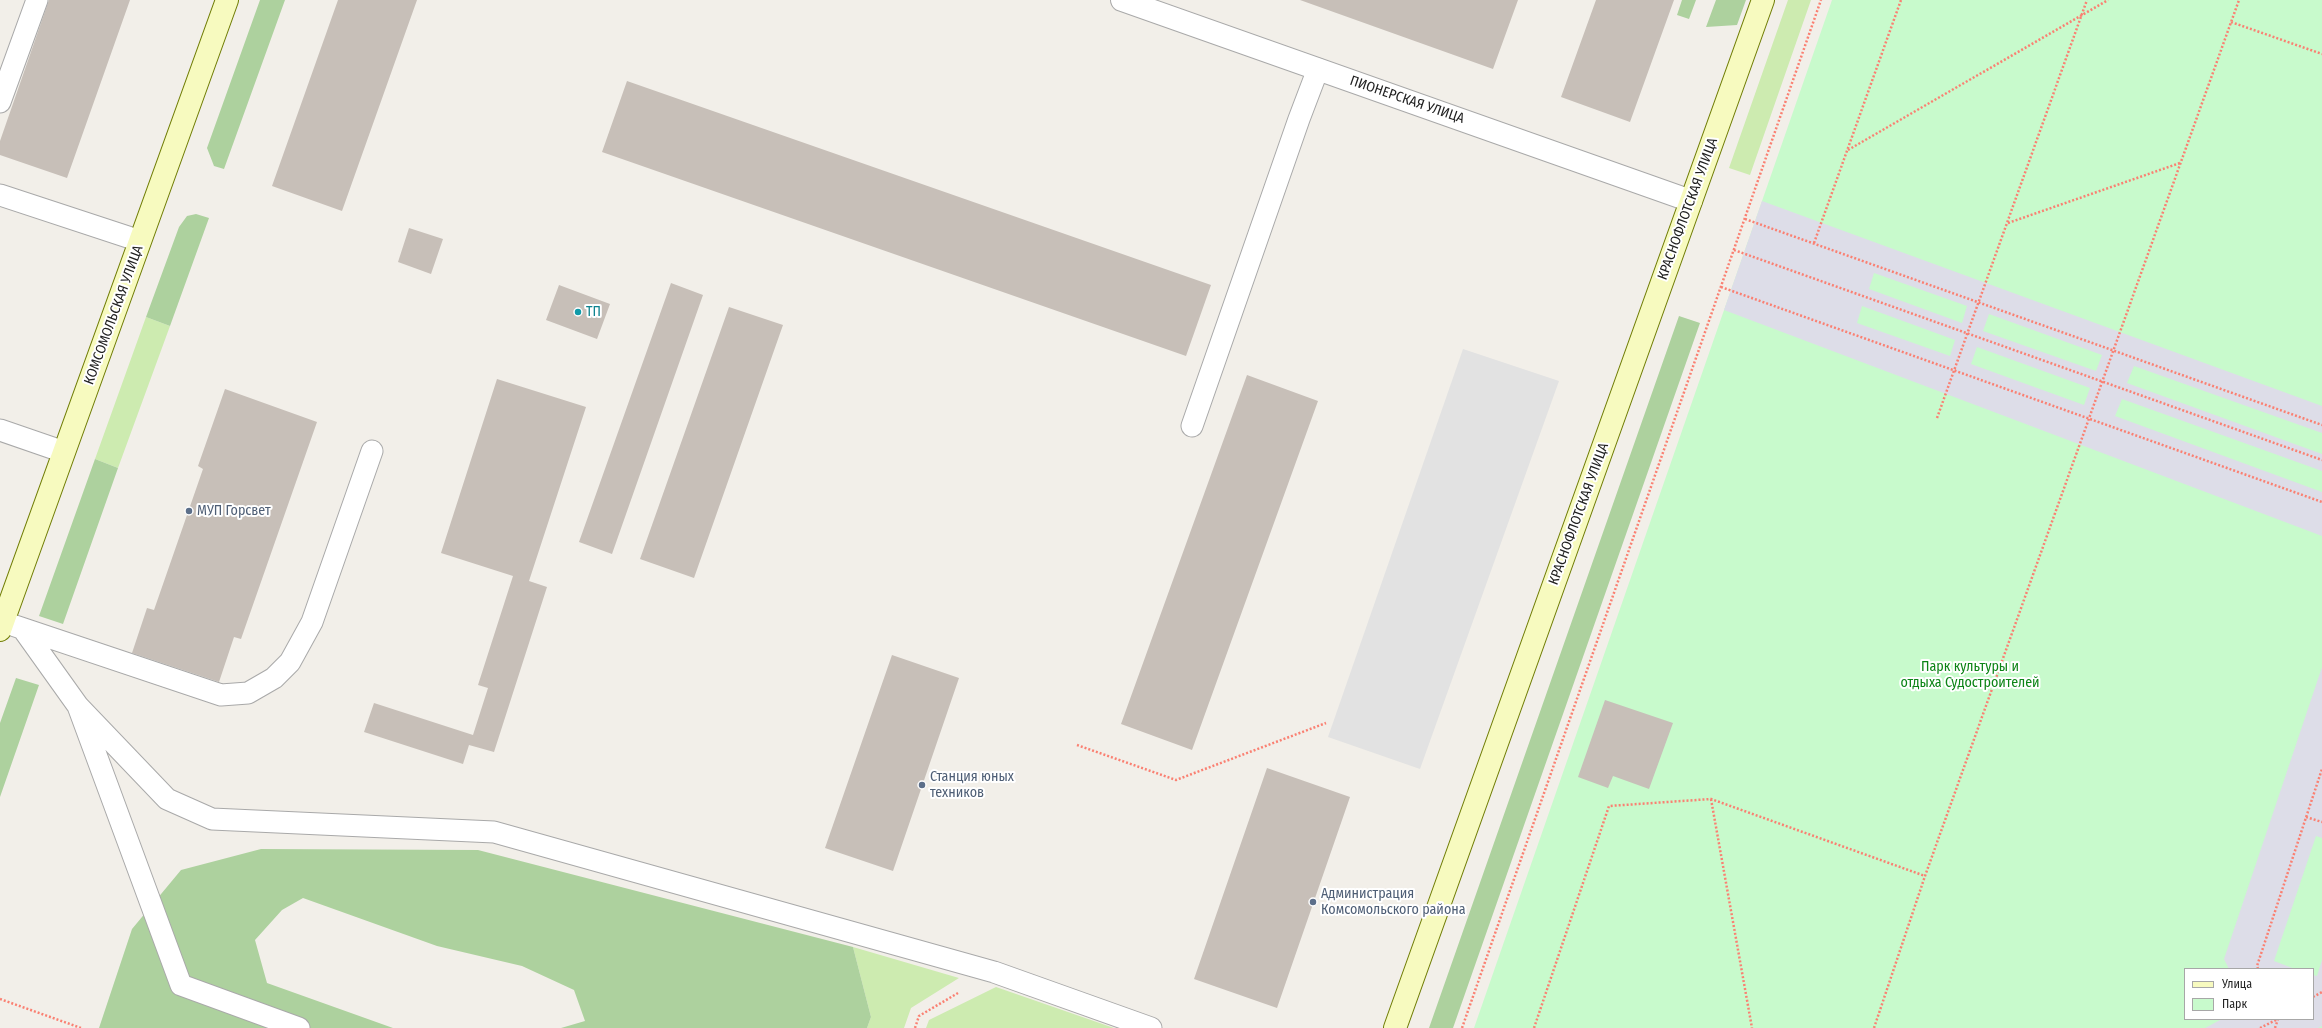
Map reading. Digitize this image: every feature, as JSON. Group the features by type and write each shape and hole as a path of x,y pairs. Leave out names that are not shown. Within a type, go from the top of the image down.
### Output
{"street":[{"name":"КОМСОМОЛЬСКАЯ УЛИЦА","path":"2,626 227,0"},
{"name":"ПИОНЕРСКАЯ УЛИЦА","path":"1122,0 1691,201"},
{"name":"КРАСНОФЛОТСКАЯ УЛИЦА","path":"1395,1028 1763,0"}],"lane":[{"path":"0,102 37,0"},
{"path":"1192,426 1318,69"},
{"path":"0,195 140,241"},
{"path":"0,430 64,452"},
{"path":"2,626 23,629 221,695 248,693 274,678 290,662 312,622 372,451"},
{"path":"23,629 78,706 167,799 212,819 494,832 994,972 1151,1028"},
{"path":"78,706 181,985 299,1028"}],"path":[{"path":"1462,1028 1821,0"},
{"path":"1814,244 1902,0"},
{"path":"1937,418 2088,0"},
{"path":"1848,150 2108,0"},
{"path":"1874,1028 1925,876 2239,0"},
{"path":"2231,22 2322,54"},
{"path":"2008,223 2180,163"},
{"path":"1745,219 2322,425"},
{"path":"1734,250 2322,460"},
{"path":"1721,287 2322,502"},
{"path":"1077,745 1176,780 1326,723"},
{"path":"2258,968 2257,966 2322,769"},
{"path":"1534,1028 1609,806 1711,799 1925,876"},
{"path":"1711,799 1752,1028"},
{"path":"2306,817 2322,822"},
{"path":"915,1028 919,1016 994,972"},
{"path":"0,999 81,1028"},
{"path":"2260,1028 2276,1020"}],"green space":[{"path":"260,0 285,0 224,169 214,166 207,148"},
{"path":"1682,0 1696,0 1689,19 1677,15"},
{"path":"1716,0 1746,0 1737,25 1706,27"},
{"path":"1788,0 1811,0 1750,175 1729,168"},
{"name":"Парк культуры и отдыха Судостроителей","path":"1832,0 2322,0 2322,1028 1474,1028"},
{"path":"196,214 209,218 170,326 146,317 179,227 187,216"},
{"path":"1679,316 1700,323 1453,1028 1429,1028"},
{"path":"146,317 170,326 118,468 95,459"},
{"path":"95,459 118,468 63,624 39,616"},
{"path":"16,678 39,685 0,797 0,723"},
{"path":"261,849 478,850 853,947 871,1017 867,1028 561,1028 585,1021 574,990 522,966 437,946 303,898 282,910 255,940 267,983 393,1028 99,1028 132,929 181,870"},
{"path":"853,947 959,978 911,1008 904,1028 867,1028 871,1017"},
{"path":"996,987 1114,1028 926,1028 929,1020"}],"shaded area":[{"path":"1762,201 2322,406 2322,433 2134,366 2127,383 2322,454 2322,471 2122,399 2115,416 2322,492 2322,536 1724,310","holes":["1874,273 1967,306 1962,323 1869,289","1862,306 1955,340 1950,356 1857,323","1989,314 2102,355 2096,371 1983,331","1977,347 2090,388 2084,405 1971,364"]},
{"path":"1463,349 1559,381 1420,769 1328,737"},
{"path":"2322,667 2322,838 2316,836 2274,961 2292,968 2228,968 2224,959"},
{"path":"2322,960 2322,1026 2318,1028 2205,1028 2220,1020 2314,1020 2314,975 2317,976"}],"building":[{"path":"49,0 130,0 67,178 0,155 0,141"},
{"path":"338,0 417,0 342,211 272,186"},
{"path":"1300,0 1518,0 1493,69"},
{"path":"1596,0 1674,0 1630,122 1561,97"},
{"path":"627,81 1211,285 1186,356 602,152"},
{"path":"409,228 443,239 431,274 398,262"},
{"path":"671,283 703,295 612,554 579,542"},
{"name":"ТП","path":"559,285 610,304 597,339 546,320"},
{"path":"729,307 783,325 694,578 640,559"},
{"path":"1247,375 1318,401 1192,750 1121,724"},
{"path":"497,379 586,407 529,581 547,587 494,752 469,745 463,764 364,732 374,703 473,735 488,688 478,685 513,576 441,553"},
{"path":"225,389 317,422 241,639 234,637 219,682 132,653 147,608 154,610 203,469 198,466"},
{"path":"892,655 959,678 893,871 825,848"},
{"path":"1605,700 1673,723 1649,789 1613,776 1608,788 1578,777"},
{"path":"1267,768 1350,797 1277,1008 1194,979"}],"place":[{"name":"ТП","path":"578,312"},
{"name":"МУП Горсвет","path":"189,511"},
{"name":"Станция юных техников","path":"922,785"},
{"name":"Администрация Комсомольского района","path":"1313,902"}]}
